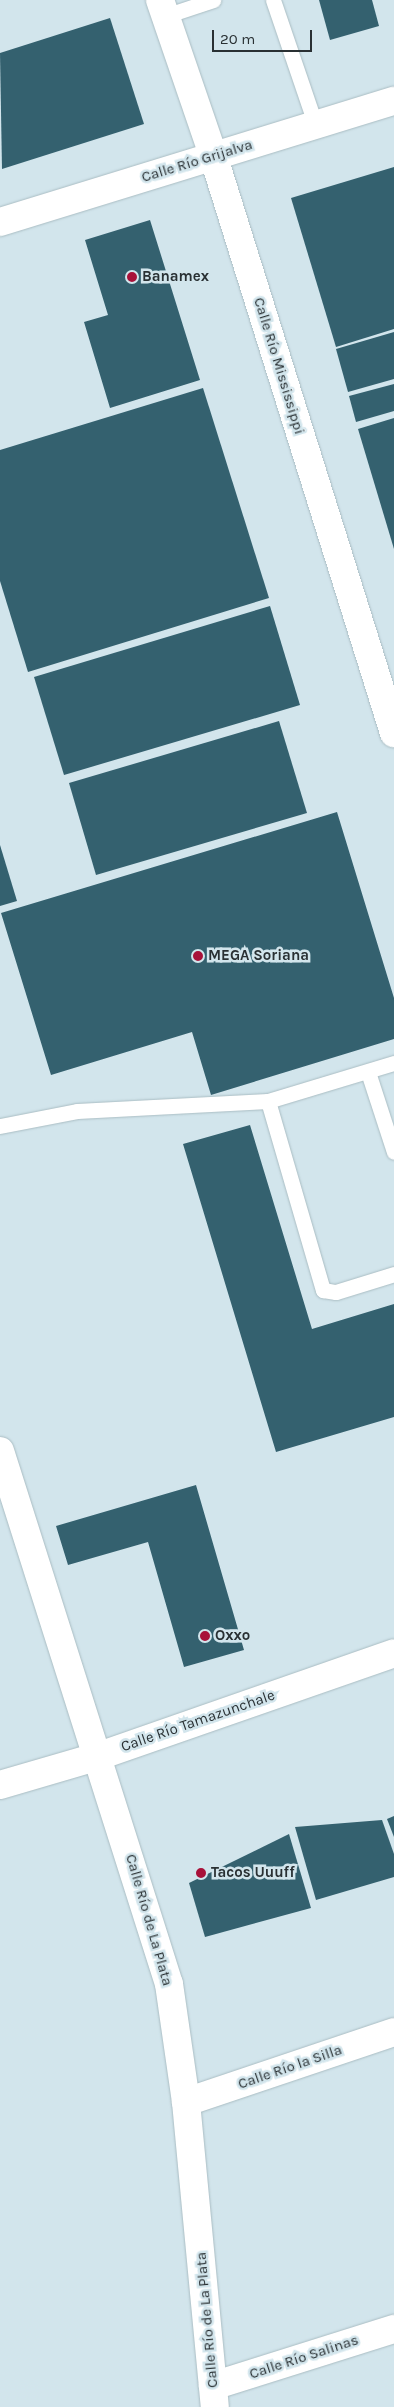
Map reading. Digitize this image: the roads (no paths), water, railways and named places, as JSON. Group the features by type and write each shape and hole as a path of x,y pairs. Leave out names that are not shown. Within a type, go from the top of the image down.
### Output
{"street":[{"name":"Calle Río Mississippi","path":"162,8 213,155 394,733"},
{"name":"Calle Río Grijalva","path":"0,222 213,155 316,126 394,101"},
{"name":"Calle Río de La Plata","path":"0,1451 162,1952 186,2102 214,2397"},
{"name":"Calle Río Tamazunchale","path":"0,1785 99,1756 394,1653"},
{"name":"Calle Río la Silla","path":"186,2102 394,2032"},
{"name":"Calle Río Salinas","path":"214,2397 394,2328"}],"lane":[{"path":"162,8 213,0"},
{"path":"273,0 316,126"},
{"path":"1,1121 78,1111 268,1101 394,1063"},
{"path":"368,1072 394,1152"},
{"path":"268,1101 324,1290 336,1292 394,1274"}],"place":[{"name":"Banamex","path":"132,277"},
{"name":"MEGA Soriana","path":"198,956"},
{"name":"Oxxo","path":"205,1636"},
{"name":"Tacos Uuuff","path":"201,1873"}]}
